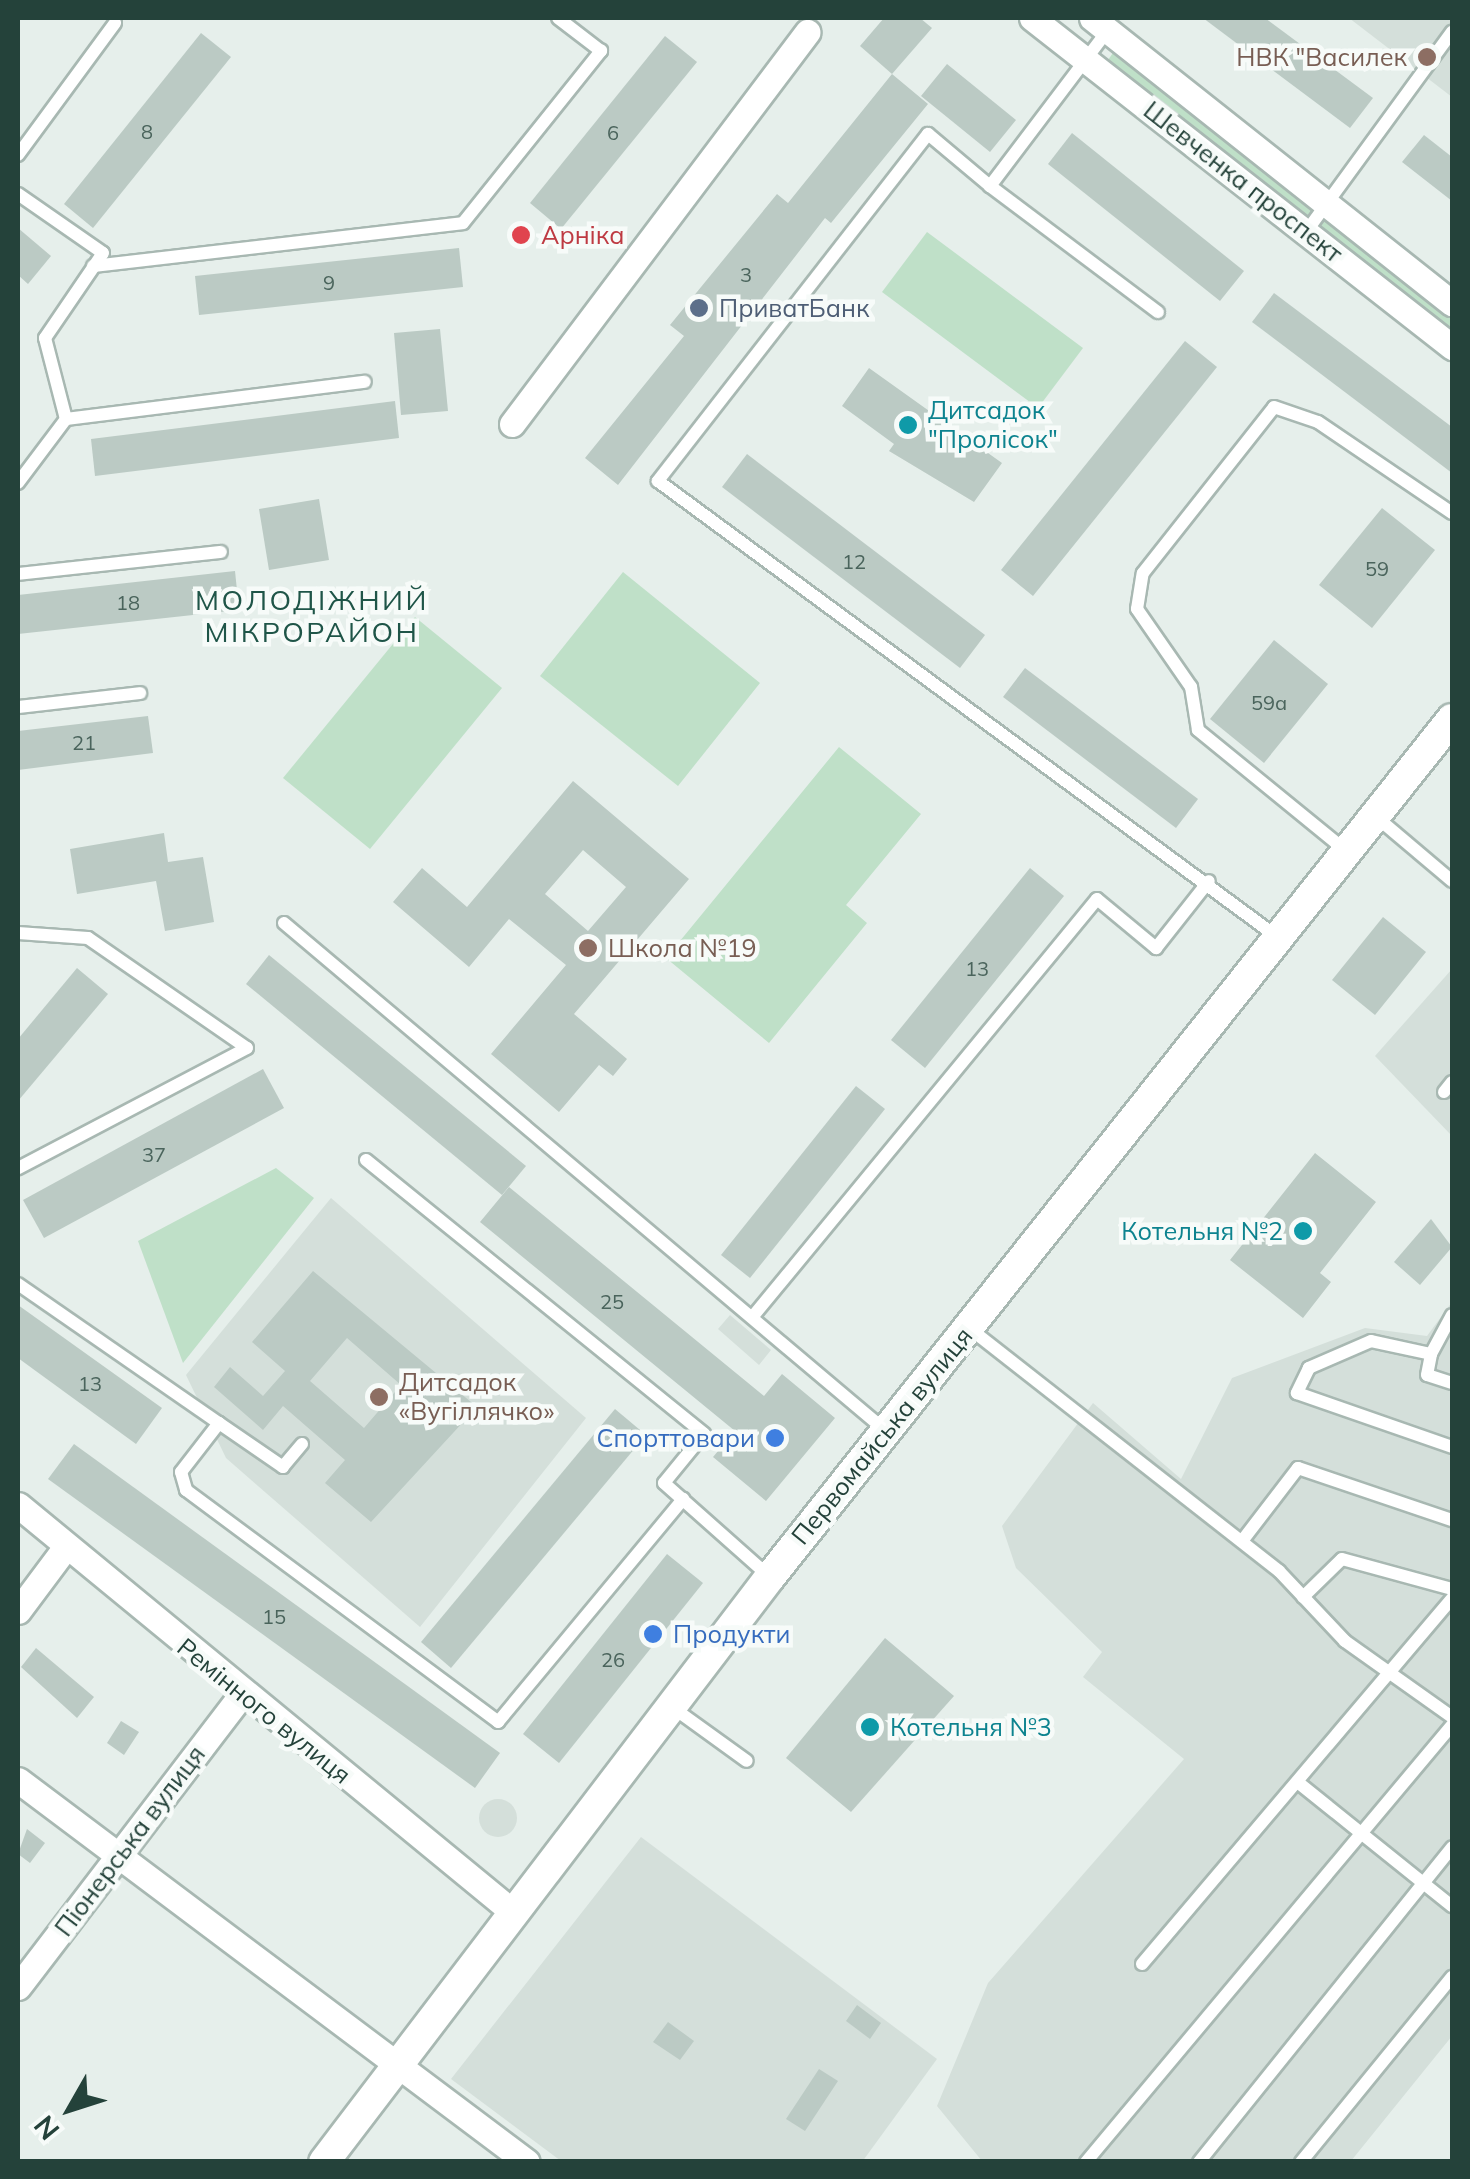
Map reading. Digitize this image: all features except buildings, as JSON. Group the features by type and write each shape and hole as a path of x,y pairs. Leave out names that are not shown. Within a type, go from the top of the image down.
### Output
{"main road":[{"name":"Первомайська вулиця","path":"324,2162 770,1577 1452,719"}],"street":[{"name":"Шевченка проспект","path":"1032,18 1452,347"},
{"name":"Шевченка проспект","path":"1100,24 1452,302"},
{"path":"512,424 813,37"},
{"name":"Ремінного вулиця","path":"18,1505 242,1694 514,1912"},
{"path":"18,1611 65,1548"},
{"name":"Піонерська вулиця","path":"18,1987 242,1694"},
{"path":"18,1780 118,1859 527,2162"}],"lane":[{"path":"93,266 462,223 601,52 558,18"},
{"path":"18,155 114,23"},
{"path":"990,186 1086,59 1100,24"},
{"path":"1306,232 1452,32"},
{"path":"1158,312 990,186 928,134 658,481 1209,881 1276,936"},
{"path":"18,194 104,254 45,338 66,419"},
{"path":"18,483 66,419 365,382"},
{"path":"1345,850 1198,730 1192,687 1137,610 1144,573 1274,407 1318,422 1452,512"},
{"path":"18,574 221,552"},
{"path":"18,707 140,693"},
{"path":"1373,814 1452,881"},
{"path":"754,1315 1097,899 1156,948 1209,881"},
{"path":"284,923 754,1315 886,1431"},
{"path":"18,933 101,944 248,1048 18,1168"},
{"path":"366,1160 704,1434 664,1483 770,1577"},
{"path":"18,1284 283,1468 302,1444"},
{"path":"1452,1315 1431,1354 1427,1375 1452,1383"},
{"path":"968,1328 1242,1541 1390,1676 1451,1721 1086,2162"},
{"path":"1431,1354 1370,1341 1308,1368 1296,1393 1452,1447"},
{"path":"218,1423 181,1472 186,1490 498,1722 683,1500"},
{"path":"1242,1541 1298,1468 1452,1520"},
{"path":"1303,1597 1342,1559 1452,1590"},
{"path":"1142,1964 1300,1784 1452,1598"},
{"path":"670,1706 747,1761"},
{"path":"1300,1784 1452,1906"},
{"path":"1199,2162 1452,1847"},
{"path":"1300,2162 1452,1977"}],"shaded area":[{"name":"НВК \"Василек","path":"1349,18 1452,18 1452,97"},
{"path":"1452,969 1452,1136 1375,1056"},
{"name":"Дитсадок «Вугіллячко»","path":"331,1198 586,1418 420,1627 226,1458 186,1375"},
{"path":"1452,1302 1452,2036 1351,2161 982,2161 937,2106 988,1983 1184,1759 1083,1677 1102,1652 1016,1568 1002,1526 1093,1403 1181,1479 1232,1378 1365,1328 1427,1336"},
{"path":"730,1315 771,1350 759,1365 718,1329"},
{"path":"498,1799 511,1805 517,1818 511,1831 498,1837 485,1831 479,1818 485,1805"},
{"path":"641,1837 937,2059 862,2162 561,2161 451,2079"}],"green space":[{"path":"1115,50 1315,206 1308,217 1108,60"},
{"path":"1327,216 1452,315 1452,332 1319,227"},
{"path":"927,232 1083,348 1038,408 882,292"},
{"path":"623,572 760,683 678,786 540,676"},
{"path":"415,617 502,688 370,849 283,778"},
{"path":"839,747 921,814 846,905 867,923 769,1043 666,958"},
{"path":"276,1168 314,1198 183,1363 138,1241"}],"place":[{"name":"НВК \"Василек","path":"1427,57"},
{"name":"Арніка","path":"521,235"},
{"name":"ПриватБанк","path":"699,308"},
{"name":"Дитсадок \"Пролісок\"","path":"908,425"},
{"name":"Школа №19","path":"588,948"},
{"name":"Котельня №2","path":"1303,1231"},
{"name":"Дитсадок «Вугіллячко»","path":"379,1397"},
{"name":"Спорттовари","path":"775,1438"},
{"name":"Продукти","path":"653,1634"},
{"name":"Котельня №3","path":"870,1727"}],"district":[{"name":"МОЛОДІЖНИЙ МІКРОРАЙОН","path":"312,616"}]}
